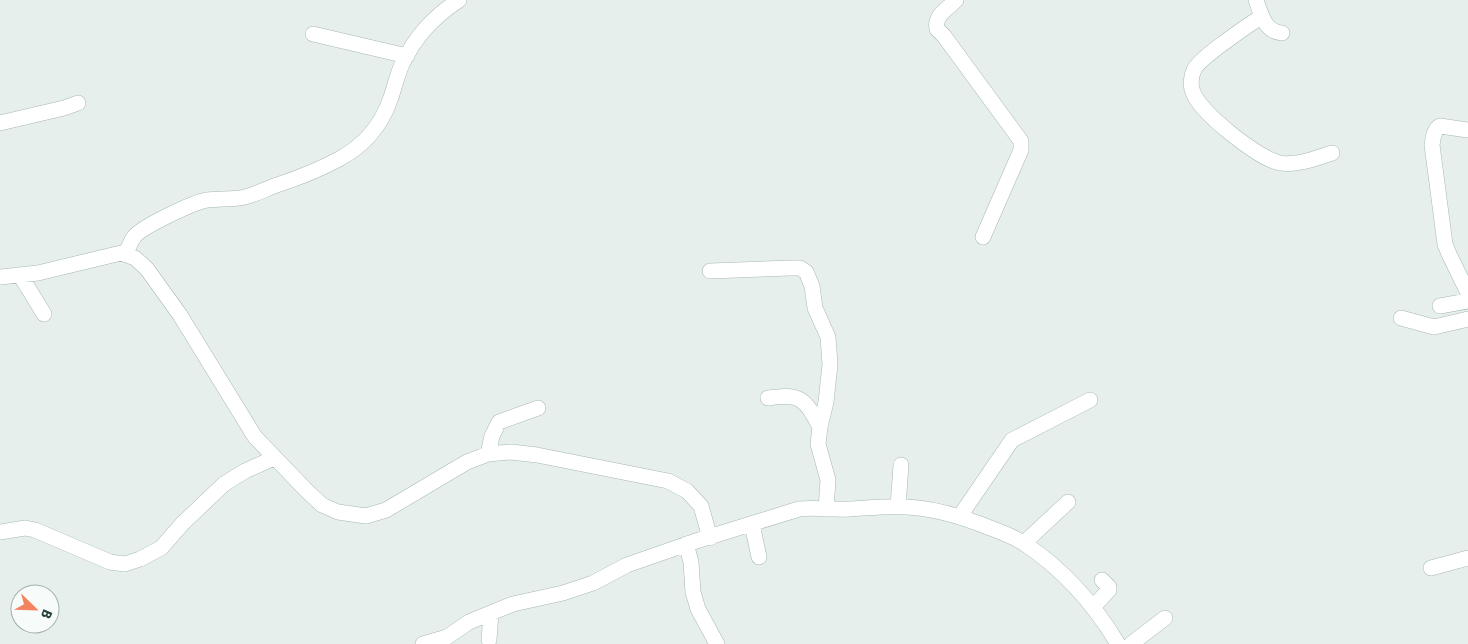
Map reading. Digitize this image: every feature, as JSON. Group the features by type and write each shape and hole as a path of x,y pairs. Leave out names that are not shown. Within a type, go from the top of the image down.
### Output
{"street":[{"path":"126,254 134,236 143,229 195,203 206,200 240,198 258,193 322,168 360,145 372,134 384,116 401,66 426,26 459,0"},
{"path":"956,0 936,20 936,29 944,36 1021,142 1021,150 983,237"},
{"path":"1256,0 1262,16 1271,30 1282,33"},
{"path":"1262,16 1204,58 1194,69 1191,83 1193,94 1201,106 1234,137 1268,160 1282,163 1302,162 1332,154"},
{"path":"313,34 407,56"},
{"path":"0,123 78,103"},
{"path":"1468,130 1440,126 1437,128 1432,144 1445,244 1448,254 1468,292"},
{"path":"0,276 38,273 120,253 135,258 147,269 180,315 255,437 322,505 338,512 366,516 386,510 467,462 488,454 511,452 537,455 668,481 686,491 701,506 710,538"},
{"path":"710,271 800,268 806,272 812,286 815,308 828,337 830,364 826,402 818,444 828,480 826,509"},
{"path":"20,275 44,314"},
{"path":"1440,306 1468,300"},
{"path":"1401,318 1434,327 1468,319"},
{"path":"768,398 788,395 801,399 808,406 820,427"},
{"path":"960,516 1012,440 1090,400"},
{"path":"488,454 492,436 499,422 538,408"},
{"path":"0,532 25,528 35,530 110,562 125,564 140,560 161,548 183,523 224,484 245,471 274,458"},
{"path":"898,507 901,465"},
{"path":"1024,543 1068,502"},
{"path":"423,644 445,640 469,622 525,600 563,593 593,584 628,565 686,544 799,509 898,507 937,511 960,516 1024,543 1062,573 1093,607 1118,644"},
{"path":"752,524 759,557"},
{"path":"686,544 691,562 693,592 698,609 717,644"},
{"path":"1430,568 1468,558"},
{"path":"1093,607 1108,594 1109,587 1102,580"},
{"path":"489,640 491,613"},
{"path":"1130,644 1165,618"}]}
